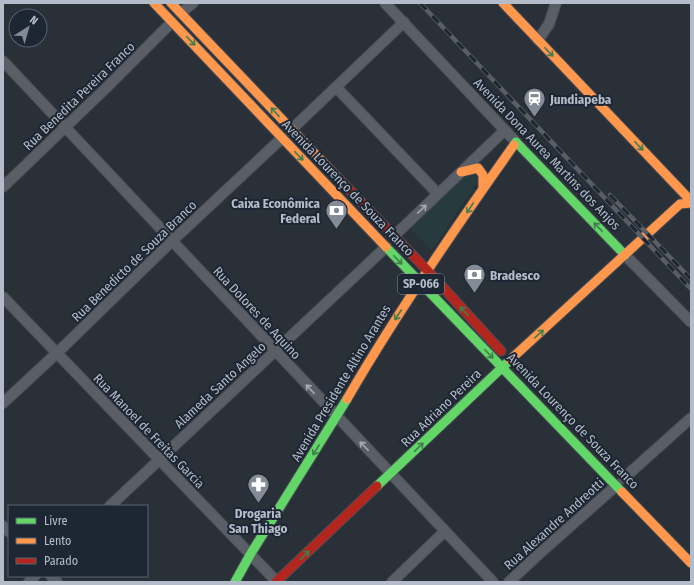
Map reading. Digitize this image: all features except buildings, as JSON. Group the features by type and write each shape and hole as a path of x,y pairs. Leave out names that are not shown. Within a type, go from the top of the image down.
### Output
{"main road":[{"name":"Avenida Lourenço de Souza Franco","path":"154,3 502,368 622,479 691,563"},
{"name":"Avenida Lourenço de Souza Franco","path":"171,3 428,271 513,363"},
{"path":"503,3 541,36 615,107"},
{"path":"515,3 541,36 682,190 691,202 680,204 682,190"},
{"name":"Avenida Presidente Altino Arantes","path":"235,582 250,555 337,417 374,353 483,188 516,142"},
{"name":"Avenida Dona Aurea Martins dos Anjos","path":"516,142 625,255"},
{"path":"461,172 478,168 483,175 483,188"},
{"name":"Rua Adriano Pereira","path":"277,582 502,368 513,363 680,204"}],"street":[{"path":"182,14 193,3"},
{"name":"Avenida Dona Aurea Martins dos Anjos","path":"386,3 516,142"},
{"path":"541,36 549,24 556,3"},
{"name":"Rua Benedita Pereira Franco","path":"4,185 66,128 172,22"},
{"path":"292,130 404,22"},
{"name":"Rua Dolores de Aquino","path":"3,62 492,582"},
{"path":"336,87 438,194"},
{"path":"394,236 505,130"},
{"name":"Rua Benedicto de Souza Branco","path":"3,403 282,138"},
{"name":"Alameda Santo Angelo","path":"111,505 386,248"},
{"name":"Avenida Dona Aurea Martins dos Anjos","path":"625,255 691,322"},
{"name":"Rua Manoel de Freitas Garcia","path":"3,297 277,582"},
{"name":"Rua Alexandre Andreotti","path":"510,582 540,553 691,418"},
{"path":"392,582 444,532"}],"green space":[{"path":"473,173 477,175 476,184 432,250 411,229 462,178"}],"railway":[{"path":"420,3 691,289"},
{"path":"610,195 691,279"}],"traffic: fast":[{"path":"514,145 516,142 625,255"},
{"path":"386,247 622,492"},
{"path":"377,486 510,360"},
{"path":"235,582 250,555 347,399"}],"traffic: slow":[{"path":"154,3 386,247"},
{"path":"171,3 339,179"},
{"path":"503,3 691,201"},
{"path":"347,399 386,334 428,270 514,145"},
{"path":"461,172 478,168 483,175 483,188"},
{"path":"510,360 680,204 691,203"},
{"path":"622,492 691,563"}],"traffic: jam":[{"path":"339,179 428,271 501,351"},
{"path":"276,582 377,486"}],"place":[{"name":"Jundiapeba","path":"534,118"},
{"name":"Caixa Econômica Federal","path":"336,230"},
{"name":"Bradesco","path":"475,294"},
{"name":"Drogaria San Thiago","path":"258,504"}]}
